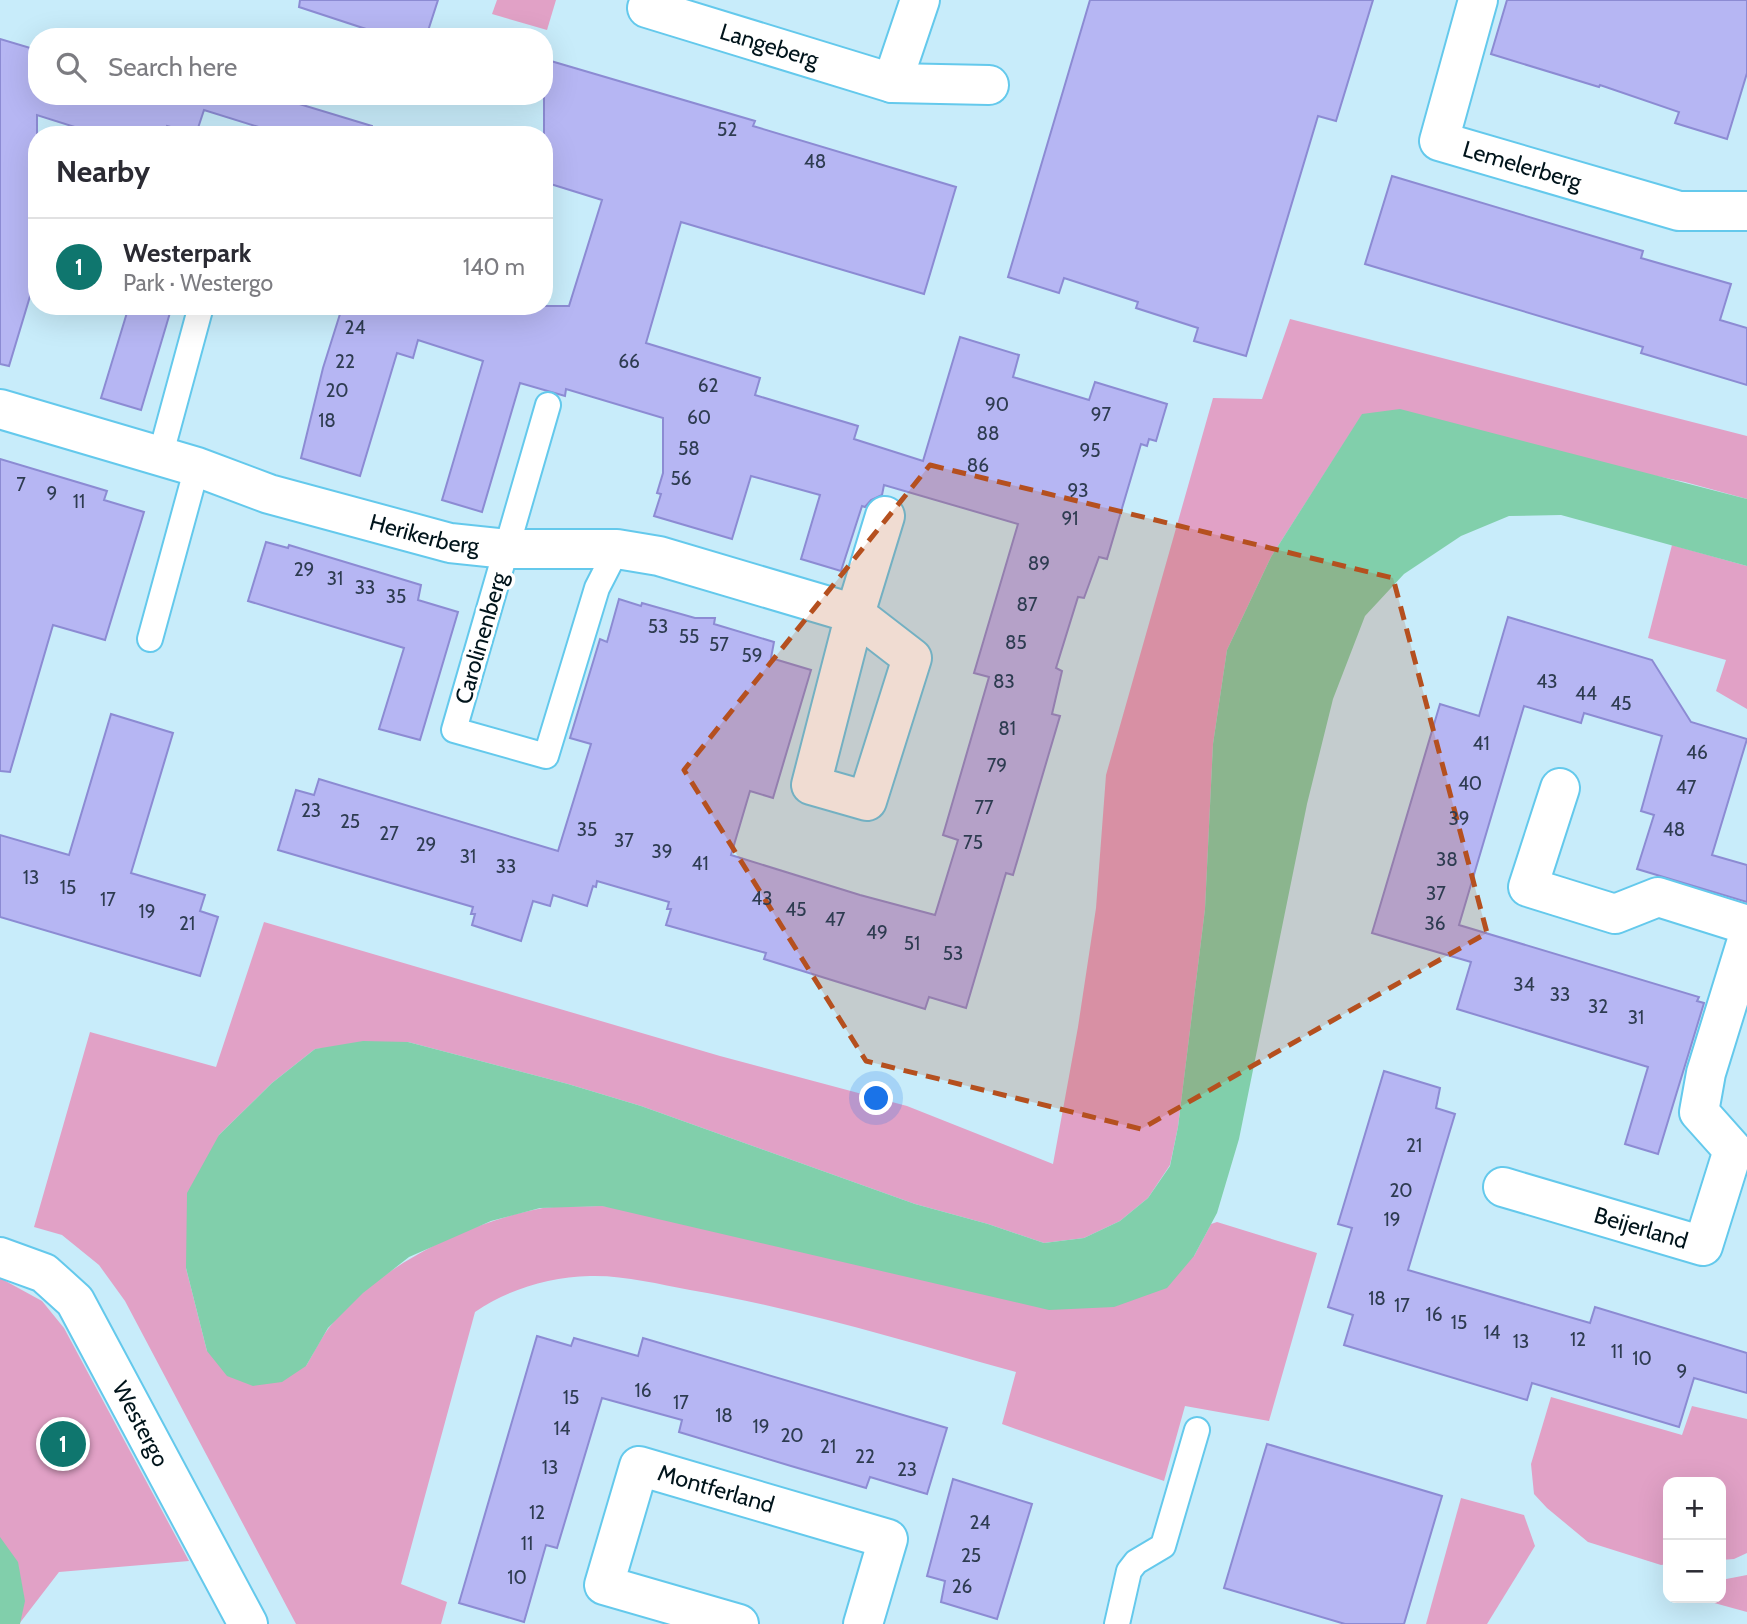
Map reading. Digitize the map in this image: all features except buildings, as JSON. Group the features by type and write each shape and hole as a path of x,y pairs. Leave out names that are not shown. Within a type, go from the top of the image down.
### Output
{"street":[{"path":"892,83 919,0"},
{"name":"Lemelerberg","path":"1478,0 1439,141 1679,211 1747,211"},
{"name":"Langeberg","path":"647,8 892,83 989,85"},
{"name":"Herikerberg","path":"0,409 197,467 268,494 450,543 507,549 617,549 659,556 855,614 885,516"},
{"path":"1560,789 1528,887 1615,914 1658,897 1747,925"},
{"name":"Beijerland","path":"1503,1187 1703,1246 1733,1150 1699,1112 1706,1073 1747,940"},
{"name":"Westergo","path":"0,1257 44,1273 75,1301 248,1624"},
{"name":"Montferland","path":"740,1624 604,1585 639,1466 888,1539 870,1622"}],"lane":[{"path":"160,457 199,315"},
{"name":"Carolinenberg","path":"548,405 454,730 546,757 597,588 617,549"},
{"path":"150,639 197,467"},
{"path":"1117,1624 1129,1571 1136,1562 1163,1546 1197,1430"}],"highlighted area":[{"path":"930,465 1393,578 1487,933 1141,1129 866,1061 684,770"}],"shaded area":[{"path":"497,0 556,0 548,28 492,14"},
{"path":"1290,319 1747,436 1747,499 1685,482 1362,415 1271,557 1227,650 1213,744 1205,909 1178,1127 1170,1165 1148,1198 1120,1221 1084,1238 1044,1243 915,1204 641,1106 408,1042 315,1049 272,1083 219,1135 186,1268 207,1351 306,1366 328,1329 347,1307 395,1268 423,1251 481,1225 546,1208 602,1206 1194,1256 1211,1224 1217,1222 1317,1253 1269,1421 1185,1406 1164,1481 1002,1424 1016,1372 813,1316 628,1278 575,1277 545,1282 502,1297 475,1312 401,1584 447,1602 441,1624 296,1624 125,1301 99,1265 62,1235 34,1227 90,1032 216,1067 264,922 720,1056 907,1106 1053,1164 1096,908 1106,775 1213,398 1262,399"},
{"path":"1400,409 1747,499 1747,566 1561,515 1509,516 1461,536 1404,574 1365,616 1333,699 1307,804 1239,1139 1217,1213 1194,1256 1167,1288 1114,1307 1049,1310 602,1206 540,1208 491,1221 409,1257 363,1293 328,1328 306,1366 282,1382 253,1386 227,1376 207,1351 186,1268 187,1193 219,1135 272,1083 315,1049 363,1041 408,1042 568,1084 641,1106 915,1204 1044,1243 1084,1238 1120,1221 1148,1198 1170,1166 1178,1127 1205,909 1213,744 1227,650 1271,557 1362,414"},
{"path":"1672,545 1747,566 1747,709 1716,691 1726,660 1648,638"},
{"path":"0,1278 42,1301 64,1328 189,1561 59,1572 19,1624 0,1624"},
{"path":"1551,1397 1682,1435 1692,1406 1747,1419 1747,1553 1726,1560 1726,1477 1663,1477 1661,1565 1588,1542 1534,1494 1531,1464"},
{"path":"1461,1498 1524,1515 1535,1546 1487,1624 1426,1624"},
{"path":"0,1537 18,1562 25,1601 20,1624 0,1624"},
{"path":"1747,1575 1747,1612 1714,1603 1726,1603 1726,1579"}],"place":[{"name":"Westerpark","path":"63,1444"}]}
